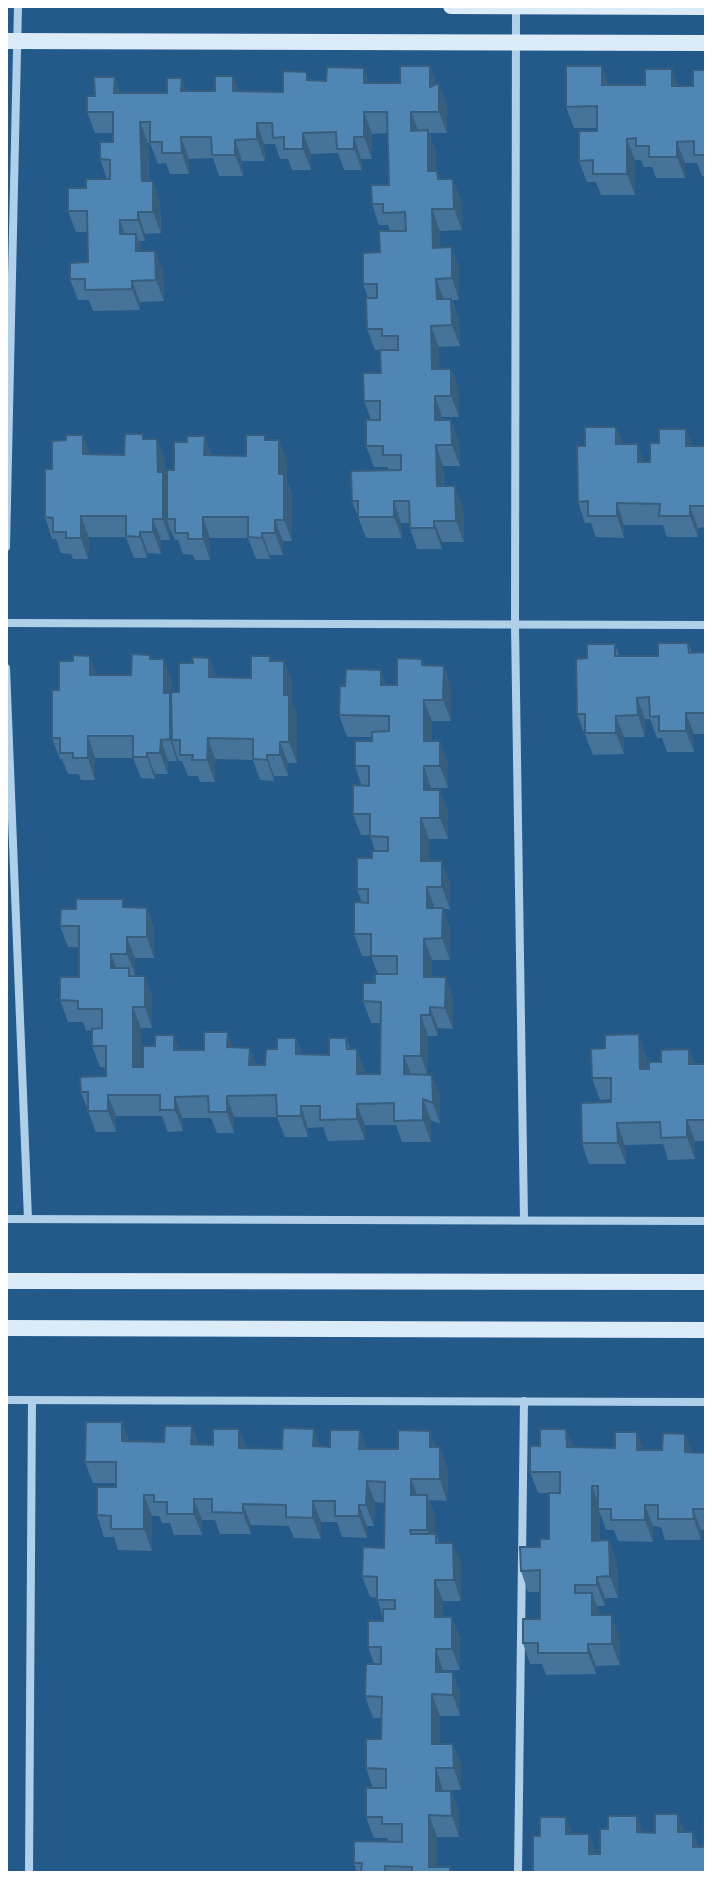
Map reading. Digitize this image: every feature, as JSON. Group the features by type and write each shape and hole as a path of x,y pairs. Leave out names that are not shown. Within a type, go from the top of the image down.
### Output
{"street":[{"path":"6,547 12,41 18,6"},
{"path":"451,6 706,7"},
{"path":"516,6 515,625 524,1220"},
{"path":"12,41 706,43"},
{"path":"6,623 706,625"},
{"path":"6,668 28,1219"},
{"path":"6,1219 706,1221"},
{"path":"6,1281 706,1282"},
{"path":"6,1328 706,1330"},
{"path":"6,1400 706,1402"},
{"path":"29,1873 32,1400"},
{"path":"518,1873 524,1401"}],"building":[{"path":"400,66 430,66 430,87 439,83 439,112 411,112 411,131 428,130 428,171 437,171 438,179 453,179 454,209 432,209 433,248 452,247 452,278 436,279 437,299 451,299 452,325 431,326 432,369 451,369 451,396 435,396 435,420 451,420 452,445 436,445 437,486 455,486 456,521 434,521 434,528 410,528 409,501 394,501 394,517 358,517 358,501 352,501 351,471 401,470 401,455 383,455 383,446 366,446 366,420 380,420 380,401 364,401 363,373 381,373 380,350 398,350 398,336 382,336 382,329 367,329 366,298 377,298 377,284 363,284 363,253 380,252 379,231 406,231 405,212 383,213 383,204 372,204 371,185 389,185 387,112 364,112 364,137 354,137 354,149 337,149 336,132 303,133 303,149 284,149 284,137 273,138 272,123 257,123 257,139 235,140 235,155 212,155 211,137 181,137 182,153 162,153 162,142 150,142 150,122 140,122 142,181 153,181 153,212 138,212 138,220 120,220 120,234 136,234 136,251 155,251 156,280 132,281 132,289 85,290 85,279 70,279 70,263 88,262 87,211 68,211 68,188 86,188 86,179 110,179 110,160 100,159 100,142 113,142 113,112 87,112 87,96 95,96 94,77 115,77 114,93 167,93 167,78 182,78 181,91 215,91 215,76 233,76 233,91 283,92 283,71 307,72 307,80 326,81 327,67 364,68 364,83 400,83"},
{"path":"566,66 602,66 602,85 645,85 645,69 672,69 672,86 693,86 693,70 706,70 706,155 694,155 694,141 677,142 677,157 649,157 649,146 636,146 636,138 627,139 627,174 593,174 593,160 579,161 579,131 597,131 597,106 566,107"},
{"path":"585,427 616,427 616,444 638,444 638,462 650,462 650,443 659,443 659,429 686,429 686,446 706,446 706,506 690,506 690,516 659,516 660,504 617,503 617,516 588,516 588,501 578,502 577,446 585,446"},
{"path":"125,434 143,434 143,439 157,439 158,472 163,472 163,519 153,519 153,532 140,532 140,537 126,536 126,516 81,516 81,538 66,538 66,532 53,532 53,518 45,517 45,469 52,469 52,441 66,440 66,435 83,435 83,454 124,455"},
{"path":"246,435 265,435 265,440 279,440 279,474 284,474 284,520 275,520 275,533 262,533 262,538 248,537 248,517 203,517 203,539 188,539 188,533 175,533 175,519 167,519 167,470 174,470 174,442 187,442 187,436 205,436 204,455 246,456"},
{"path":"658,643 688,643 689,653 706,652 706,713 686,713 686,731 659,731 659,716 650,717 649,697 637,698 638,715 616,716 616,733 585,733 585,714 577,714 576,659 587,658 587,644 615,644 615,656 658,656"},
{"path":"132,654 164,659 164,693 170,693 170,739 161,740 160,753 133,757 133,736 88,736 88,758 73,758 73,753 60,753 60,738 52,738 52,690 59,690 59,661 73,661 73,655 90,656 90,675 131,675"},
{"path":"251,656 270,656 270,661 284,661 284,695 289,695 289,742 280,742 280,755 267,755 267,760 253,759 253,739 208,738 207,760 192,760 193,755 180,755 180,740 172,740 171,692 179,692 179,663 193,663 192,657 209,658 209,677 251,678"},
{"path":"397,658 422,659 422,665 444,666 443,700 424,700 424,741 440,741 440,766 424,766 424,790 440,790 440,818 421,818 421,861 442,861 442,887 427,887 427,908 443,908 442,938 424,939 424,977 446,977 445,1008 430,1007 430,1015 421,1015 421,1056 404,1056 404,1074 432,1075 433,1103 423,1099 423,1120 394,1121 394,1103 357,1104 357,1119 320,1120 320,1106 301,1106 301,1116 277,1116 276,1095 227,1096 227,1112 209,1112 208,1096 175,1097 175,1110 160,1110 160,1095 108,1095 108,1111 88,1111 88,1092 81,1092 80,1077 106,1076 106,1046 92,1046 92,1029 102,1028 102,1009 78,1009 78,1001 60,1000 60,977 79,977 79,926 60,926 61,909 76,909 76,899 123,899 123,907 147,908 147,937 127,937 127,954 111,954 111,968 129,968 129,976 145,976 145,1007 133,1007 133,1067 143,1067 143,1046 155,1046 155,1035 174,1035 174,1050 204,1050 204,1032 228,1032 227,1047 250,1048 249,1065 265,1065 266,1049 277,1049 277,1038 296,1038 296,1054 329,1055 329,1038 346,1038 347,1049 357,1049 357,1074 380,1074 381,1002 363,1001 363,983 375,983 375,974 397,974 397,956 371,956 371,934 354,934 354,902 368,903 368,889 357,889 357,858 372,858 372,851 388,851 388,837 370,836 370,814 353,814 353,785 369,786 369,766 355,766 355,741 372,741 372,732 389,731 389,716 339,715 340,686 345,686 346,669 381,670 381,685 397,685"},
{"path":"639,1034 640,1069 649,1069 649,1062 661,1062 661,1050 689,1049 689,1064 706,1064 706,1120 687,1120 687,1137 661,1138 660,1122 617,1123 618,1143 582,1143 581,1103 611,1102 611,1078 592,1078 591,1049 605,1048 605,1035"},
{"path":"86,1422 122,1422 122,1441 164,1442 165,1426 192,1426 191,1444 213,1445 213,1429 239,1429 239,1448 282,1449 283,1428 314,1429 313,1446 330,1447 330,1430 360,1430 359,1449 398,1449 398,1430 430,1431 430,1447 440,1447 440,1479 411,1479 411,1495 427,1495 427,1530 410,1530 411,1534 436,1534 436,1543 453,1543 454,1580 435,1580 435,1617 452,1617 452,1649 436,1649 436,1672 453,1672 453,1695 432,1694 432,1744 453,1744 454,1768 436,1768 436,1791 451,1791 452,1816 429,1815 429,1867 450,1867 450,1873 412,1873 412,1867 385,1866 385,1873 361,1873 362,1863 354,1863 354,1841 402,1842 402,1824 382,1824 382,1817 366,1817 366,1788 386,1788 386,1769 366,1768 366,1739 381,1739 382,1697 365,1696 366,1664 381,1664 381,1647 368,1647 368,1621 383,1621 383,1609 395,1609 395,1600 377,1600 377,1577 362,1576 363,1547 384,1548 385,1482 367,1481 366,1505 359,1505 359,1516 335,1516 335,1501 313,1501 313,1518 286,1517 286,1505 243,1504 243,1513 212,1512 212,1499 194,1499 194,1514 167,1514 167,1502 154,1502 154,1495 144,1495 144,1529 111,1529 111,1516 97,1515 97,1487 116,1487 116,1462 85,1462"},
{"path":"540,1429 566,1429 567,1447 615,1448 615,1432 637,1432 637,1450 662,1450 663,1433 685,1434 685,1452 706,1453 706,1509 693,1509 694,1519 658,1519 658,1505 645,1505 645,1520 611,1520 611,1509 598,1509 598,1486 592,1486 592,1541 609,1540 610,1576 597,1577 597,1585 575,1585 575,1593 592,1593 592,1615 612,1615 612,1644 588,1644 588,1653 538,1653 538,1643 523,1643 523,1619 540,1619 540,1570 521,1571 520,1547 540,1547 540,1539 549,1539 549,1493 560,1493 560,1472 530,1472 530,1446 540,1446"},
{"path":"705,1794 706,1873 533,1873 533,1836 540,1836 540,1817 566,1817 566,1834 589,1834 589,1854 600,1854 600,1829 608,1829 608,1816 637,1816 637,1832 655,1833 655,1814 678,1814 678,1832 693,1832 693,1847 704,1847"}]}
